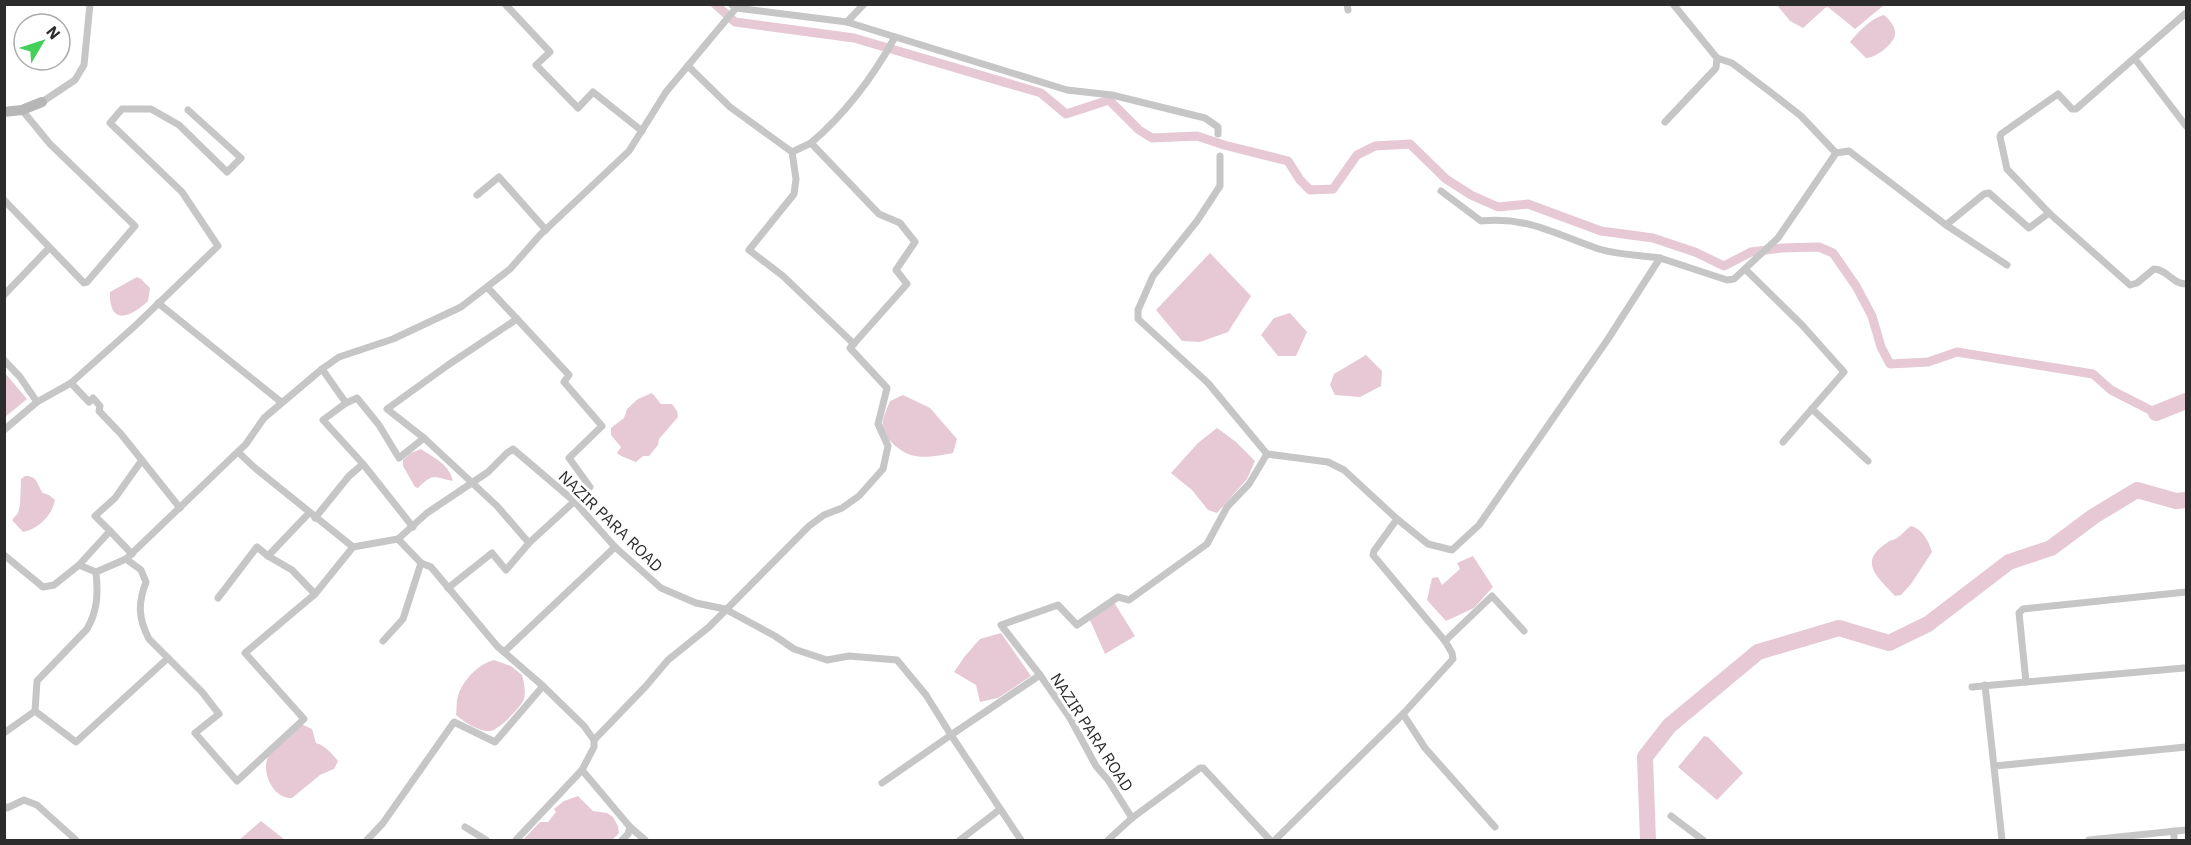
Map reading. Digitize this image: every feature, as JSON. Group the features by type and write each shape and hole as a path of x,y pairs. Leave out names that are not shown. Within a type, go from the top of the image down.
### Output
{"main road":[{"path":"4,112 22,110 42,102"}],"street":[{"path":"42,102 75,80 84,65 90,4"},
{"path":"505,4 550,52 536,65 578,108 593,92 642,131"},
{"path":"847,22 864,4"},
{"path":"1674,4 1717,58 1732,63 1769,90 1801,116 1836,153"},
{"path":"79,565 96,572 129,557 246,444 264,418 339,357 393,339 460,307 488,288 629,152 666,93 725,23 733,6 847,22 1067,90 1112,95 1205,118 1218,127 1218,134"},
{"path":"2187,13 2076,109 2072,109 2058,94 2000,137 2007,169 2049,213 2130,285 2137,283 2154,269 2159,269 2177,283 2187,284"},
{"path":"792,152 811,143 835,123 874,74 895,37"},
{"path":"1665,122 1716,68 1717,58"},
{"path":"2135,59 2187,126"},
{"path":"688,66 730,107 792,152 796,179 794,194 749,250 783,276 854,344"},
{"path":"4,430 37,402 71,383 218,246 182,192 110,123 122,109 151,109 179,125 227,172 241,158 188,110"},
{"path":"4,200 80,281 87,282 135,226 50,144 22,110"},
{"path":"594,740 668,660 709,627 809,526 859,496 883,469 888,446 878,424 887,387 850,348 907,284 896,270 915,242 900,223 879,214 811,143"},
{"path":"1441,191 1481,221 1503,219 1535,225 1599,249 1660,258 1727,280 1734,279 1772,244 1836,153 1851,151 1946,225 2007,265"},
{"path":"1220,156 1220,186 1197,221 1153,276 1138,310 1138,319 1208,383 1267,454 1328,462 1344,470 1428,544 1452,550 1479,525 1608,339 1660,258"},
{"path":"477,195 499,177 546,230"},
{"path":"1946,225 1987,193 2029,228 2049,213"},
{"path":"4,295 49,248"},
{"path":"1745,269 1802,325 1844,372 1783,442"},
{"path":"447,588 492,553 506,570 530,543 590,487 569,458 602,426 564,382 569,375 488,288"},
{"path":"159,303 281,402"},
{"path":"517,319 447,365 387,409 424,438 497,506 530,543"},
{"path":"4,360 20,377 37,402"},
{"path":"322,369 346,403"},
{"path":"71,383 89,402 93,398 100,406 99,411 180,508"},
{"path":"412,527 363,464 323,420 357,398 379,425 399,458 424,438"},
{"path":"1812,409 1868,461"},
{"name":"NAZIR PARA ROAD","path":"352,547 398,538 428,513 488,472 513,449 574,501 615,546 661,588 696,603 725,609 775,636 794,650 827,660 849,656 897,660 926,695 951,735 1040,675 1070,718 1096,765 1132,818 1203,768 1273,840"},
{"path":"142,460 115,498 95,516 141,570 146,582 139,599 144,630 149,639 211,701 219,714 195,733 237,781 304,719 245,653 315,594 352,547 238,452"},
{"path":"1040,675 1001,625 1058,605 1077,625 1118,597 1129,600 1207,544 1227,507 1249,484 1267,454"},
{"path":"268,556 363,464"},
{"path":"1273,840 1403,714 1453,659 1444,641 1373,555 1397,519"},
{"path":"4,555 43,587 54,585 79,565 110,531"},
{"path":"398,538 422,563 431,567 497,646 543,686 584,726 594,740 594,747 582,770 516,840"},
{"path":"505,651 615,546"},
{"path":"218,598 257,547 292,570 315,594"},
{"path":"383,641 403,619 422,563"},
{"path":"35,711 37,681 87,629 92,620 97,603 96,572"},
{"path":"2026,682 2019,613 2023,609 2187,592"},
{"path":"1444,641 1492,596 1524,632"},
{"path":"35,711 76,742 168,658"},
{"path":"1972,687 2184,668"},
{"path":"1985,685 2002,840"},
{"path":"367,840 383,823 454,722 495,742 543,686"},
{"path":"4,733 35,711"},
{"path":"1403,714 1425,748 1495,826"},
{"path":"882,783 951,735 1021,840"},
{"path":"1995,766 2187,747"},
{"path":"582,770 630,827 645,840"},
{"path":"4,806 7,808 24,800 37,805 76,840"},
{"path":"960,840 999,810"},
{"path":"1671,816 1703,840"},
{"path":"1108,840 1132,818"},
{"path":"465,827 486,840"},
{"path":"622,840 628,834 630,827"},
{"path":"2089,840 2187,830"},
{"path":"2174,831 2174,840"}],"shaded area":[{"path":"1777,5 1884,5 1855,29 1828,7 1803,28 1790,21"},
{"path":"1884,15 1894,26 1894,39 1883,50 1866,58 1850,42 1869,22"},
{"path":"1210,253 1251,296 1228,332 1200,342 1182,341 1156,310"},
{"path":"137,277 150,288 148,301 128,315 117,314 113,310 110,292"},
{"path":"1290,313 1307,332 1296,356 1278,356 1261,335 1274,318"},
{"path":"1366,355 1382,371 1381,386 1360,397 1335,395 1330,385 1334,374"},
{"path":"4,372 27,399 5,417 4,417"},
{"path":"652,393 661,404 672,404 678,417 659,439 658,445 649,456 643,456 636,462 617,453 621,447 611,435 611,428 624,418 627,409 638,399"},
{"path":"903,395 930,408 957,439 953,453 921,457 905,452 889,440 881,430 884,416 890,401"},
{"path":"1217,428 1236,442 1255,461 1247,479 1217,513 1208,510 1192,490 1171,473 1198,443"},
{"path":"421,449 445,466 453,481 434,477 418,488 415,487 403,466 403,460 411,453"},
{"path":"25,476 35,479 43,493 55,500 44,521 23,532 12,520 18,513 21,479"},
{"path":"1911,526 1922,533 1932,552 1911,584 1901,595 1895,596 1873,569 1873,556 1889,541 1899,537"},
{"path":"1473,556 1493,587 1474,608 1446,621 1427,600 1432,578 1438,577 1442,585 1460,569 1457,563"},
{"path":"1110,604 1115,604 1135,636 1105,654 1090,620"},
{"path":"1001,633 1031,676 998,698 980,702 976,685 954,672 980,639"},
{"path":"494,660 511,666 522,675 525,696 519,707 504,723 494,730 486,731 472,726 456,715 457,701 463,684 472,674 482,665"},
{"path":"301,724 312,729 316,743 326,748 338,761 334,769 320,775 292,798 285,797 270,784 266,763 273,749"},
{"path":"1704,736 1708,737 1743,773 1717,800 1678,767"},
{"path":"578,796 593,811 607,813 613,817 619,833 612,840 523,840 540,822 548,822 556,812 554,809 564,801"},
{"path":"261,821 285,840 239,840"}],"waterway":[{"path":"715,4 735,22 854,38 1041,93 1066,114 1109,100 1139,130 1152,138 1197,136 1288,161 1300,180 1310,190 1333,189 1357,155 1375,146 1410,144 1446,179 1471,195 1498,207 1528,204 1601,231 1653,238 1695,252 1724,266 1751,252 1819,247 1833,253 1856,286 1872,316 1881,347 1890,364 1928,362 1957,352 2093,374 2111,390 2156,413"},
{"path":"2156,413 2186,401"},
{"path":"1648,840 1645,757 1669,726 1758,652 1839,628 1889,643 1928,624 2009,562 2051,548 2094,516 2137,490 2176,501 2186,500"}]}
